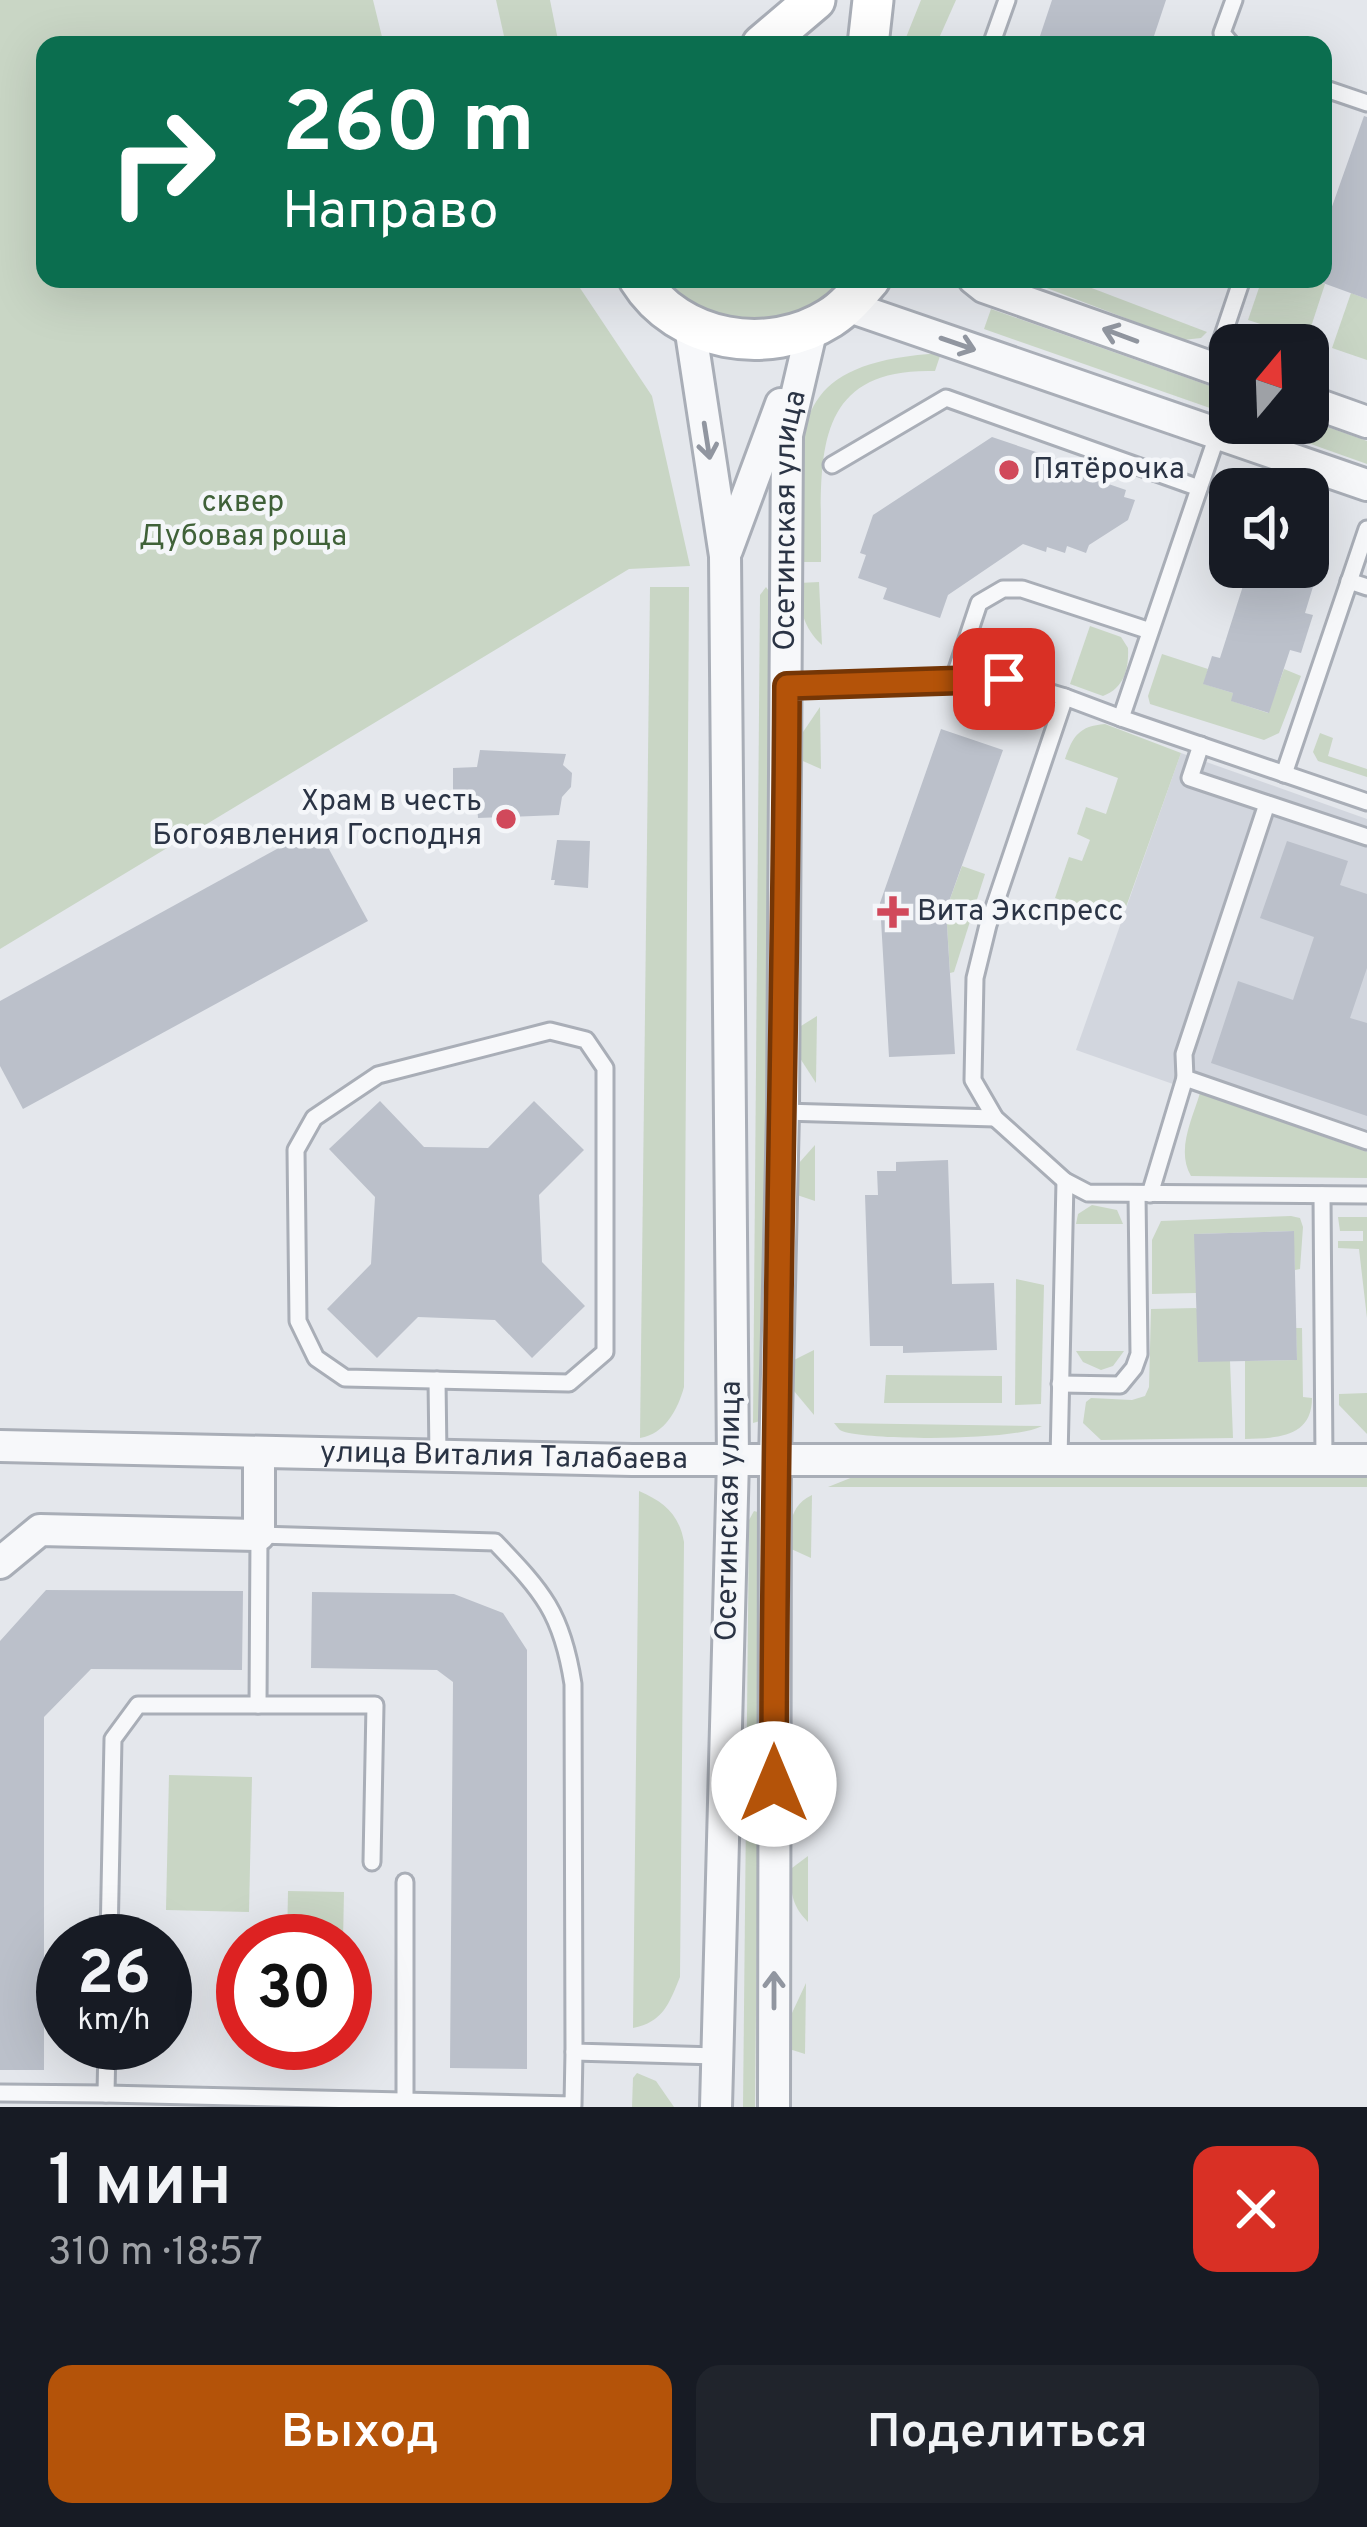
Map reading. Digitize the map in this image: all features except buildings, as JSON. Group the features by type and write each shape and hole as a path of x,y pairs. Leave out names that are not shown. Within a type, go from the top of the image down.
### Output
{"street":[{"path":"773,36 815,0"},
{"path":"869,36 873,0"},
{"path":"646,288 690,326 730,339 772,340 812,328 859,292 1209,429"},
{"path":"987,288 1209,367"},
{"name":"Осетинская улица","path":"690,326 724,556 733,1460 716,2107"},
{"name":"Осетинская улица","path":"724,556 812,328"},
{"name":"Осетинская улица","path":"774,2107 775,1461 788,436 812,328"},
{"path":"1329,408 1367,422"},
{"path":"1250,444 1367,484"},
{"name":"улица Виталия Талабаева","path":"0,1446 775,1461 1367,1460"},
{"path":"0,1563 40,1530 259,1535 259,1451"}],"lane":[{"path":"994,36 1007,0"},
{"path":"1224,36 1234,0"},
{"path":"1332,91 1367,103"},
{"path":"1230,324 1237,288"},
{"path":"832,466 946,398 1199,488"},
{"path":"1121,718 1214,444"},
{"path":"1284,774 1367,529"},
{"path":"1349,581 1367,587"},
{"path":"953,681 979,603 1003,589 1022,589 1150,631"},
{"path":"787,686 1004,679 1367,802"},
{"path":"1065,698 974,977 973,1080 995,1118 1065,1181 1088,1193 1367,1196"},
{"path":"1201,745 1190,778 1367,837"},
{"path":"1060,1384 1120,1385 1139,1354 1144,1194 1185,1078 1184,1054 1267,804"},
{"path":"550,1030 586,1040 605,1068 604,1352 569,1383 437,1380 345,1378 316,1358 298,1321 296,1150 314,1118 378,1075 550,1030"},
{"path":"1185,1078 1367,1141"},
{"path":"783,1112 995,1118"},
{"path":"1059,1460 1065,1181"},
{"path":"1322,1195 1324,1461"},
{"path":"437,1380 438,1456"},
{"path":"0,2093 106,2094 185,2102 573,2105 573,1684 567,1647 546,1596 495,1542 259,1535 258,1705"},
{"path":"109,1914 112,1739 137,1705 376,1706 372,1862"},
{"path":"405,1882 405,2101"},
{"path":"574,2052 718,2056"},
{"path":"106,2070 106,2094"}],"shaded area":[{"path":"1181,753 1367,819 1367,1152 1076,1050"}],"green space":[{"name":"сквер Дубовая роща","path":"0,0 373,0 382,36 36,36 36,288 580,288 652,396 690,566 629,569 0,949"},
{"path":"496,0 550,0 557,36 504,36"},
{"path":"921,0 956,0 940,36 907,36"},
{"path":"669,288 840,288 818,308 783,322 708,317"},
{"path":"1047,288 1092,288 1207,332 1201,338 1183,340"},
{"path":"1259,288 1324,288 1312,324 1248,320"},
{"path":"1351,293 1367,299 1367,360 1332,348"},
{"path":"991,309 1209,386 1209,408 984,329"},
{"path":"941,353 935,371 893,374 863,386 843,405 830,429 823,459 821,562 799,562 802,440 811,412 826,389 852,371 889,359"},
{"path":"1329,427 1367,441 1367,464 1311,444 1329,444"},
{"path":"819,582 822,645 806,624 799,592 799,583"},
{"path":"650,587 689,587 684,1387 669,1419 640,1438"},
{"path":"766,587 771,594 762,1411 760,1421 753,1423 760,595"},
{"path":"1090,626 1121,637 1128,648 1124,677 1103,696 1070,684"},
{"path":"1162,654 1208,669 1204,684 1233,693 1232,701 1268,713 1284,669 1301,676 1279,733 1264,740 1150,704 1148,696"},
{"path":"820,707 821,769 796,758 801,735"},
{"path":"1105,724 1181,753 1121,921 1055,898 1069,857 1082,861 1090,840 1077,834 1086,807 1106,814 1118,778 1065,759 1078,734"},
{"path":"1320,733 1333,738 1328,756 1367,769 1367,777 1318,761 1313,752"},
{"path":"962,866 985,874 950,973 946,910"},
{"path":"817,1016 816,1083 796,1052 793,1031"},
{"path":"1200,1093 1367,1152 1367,1178 1191,1176 1185,1145"},
{"path":"815,1145 815,1201 791,1193 799,1163"},
{"path":"1092,1205 1117,1210 1123,1224 1076,1224 1078,1214"},
{"path":"1338,1217 1367,1217 1367,1318 1359,1249 1338,1248 1338,1241 1363,1241 1363,1231 1340,1231"},
{"path":"1300,1218 1303,1227 1300,1269 1295,1270 1293,1231 1195,1234 1196,1293 1152,1294 1152,1240 1161,1221"},
{"path":"1016,1279 1044,1285 1041,1404 1015,1405"},
{"path":"1196,1308 1230,1361 1233,1438 1101,1440 1083,1423 1086,1402 1145,1396 1151,1309"},
{"path":"1296,1328 1302,1328 1303,1397 1312,1398 1306,1421 1290,1433 1245,1439 1245,1361 1297,1360"},
{"path":"814,1350 814,1415 794,1391 790,1362"},
{"path":"1076,1351 1124,1351 1113,1366 1101,1370 1083,1362"},
{"path":"886,1375 1002,1376 1002,1403 884,1403"},
{"path":"1367,1393 1367,1434 1339,1405 1339,1394"},
{"path":"834,1423 1042,1426 978,1437 918,1438 849,1433"},
{"path":"1367,1475 1367,1487 828,1487 853,1477"},
{"path":"639,1491 669,1510 684,1542 680,1977 658,2016 633,2028"},
{"path":"812,1495 811,1558 789,1548 789,1540 795,1510"},
{"path":"754,1511 761,1513 755,2107 743,2107 749,1520"},
{"path":"169,1775 252,1777 249,1912 166,1910"},
{"path":"808,1856 808,1922 795,1904 791,1884 792,1868"},
{"path":"288,1891 344,1892 344,1914 288,1914"},
{"path":"806,1983 805,2054 786,2048 792,2013"},
{"path":"637,2073 656,2081 674,2107 632,2107"}],"place":[{"name":"Пятёрочка","path":"1009,470"},
{"name":"Храм в честь Богоявления Господня","path":"506,819"},
{"name":"Вита Экспресс","path":"893,912"}],"route":[{"path":"774,1784 787,686 1004,679"}]}
